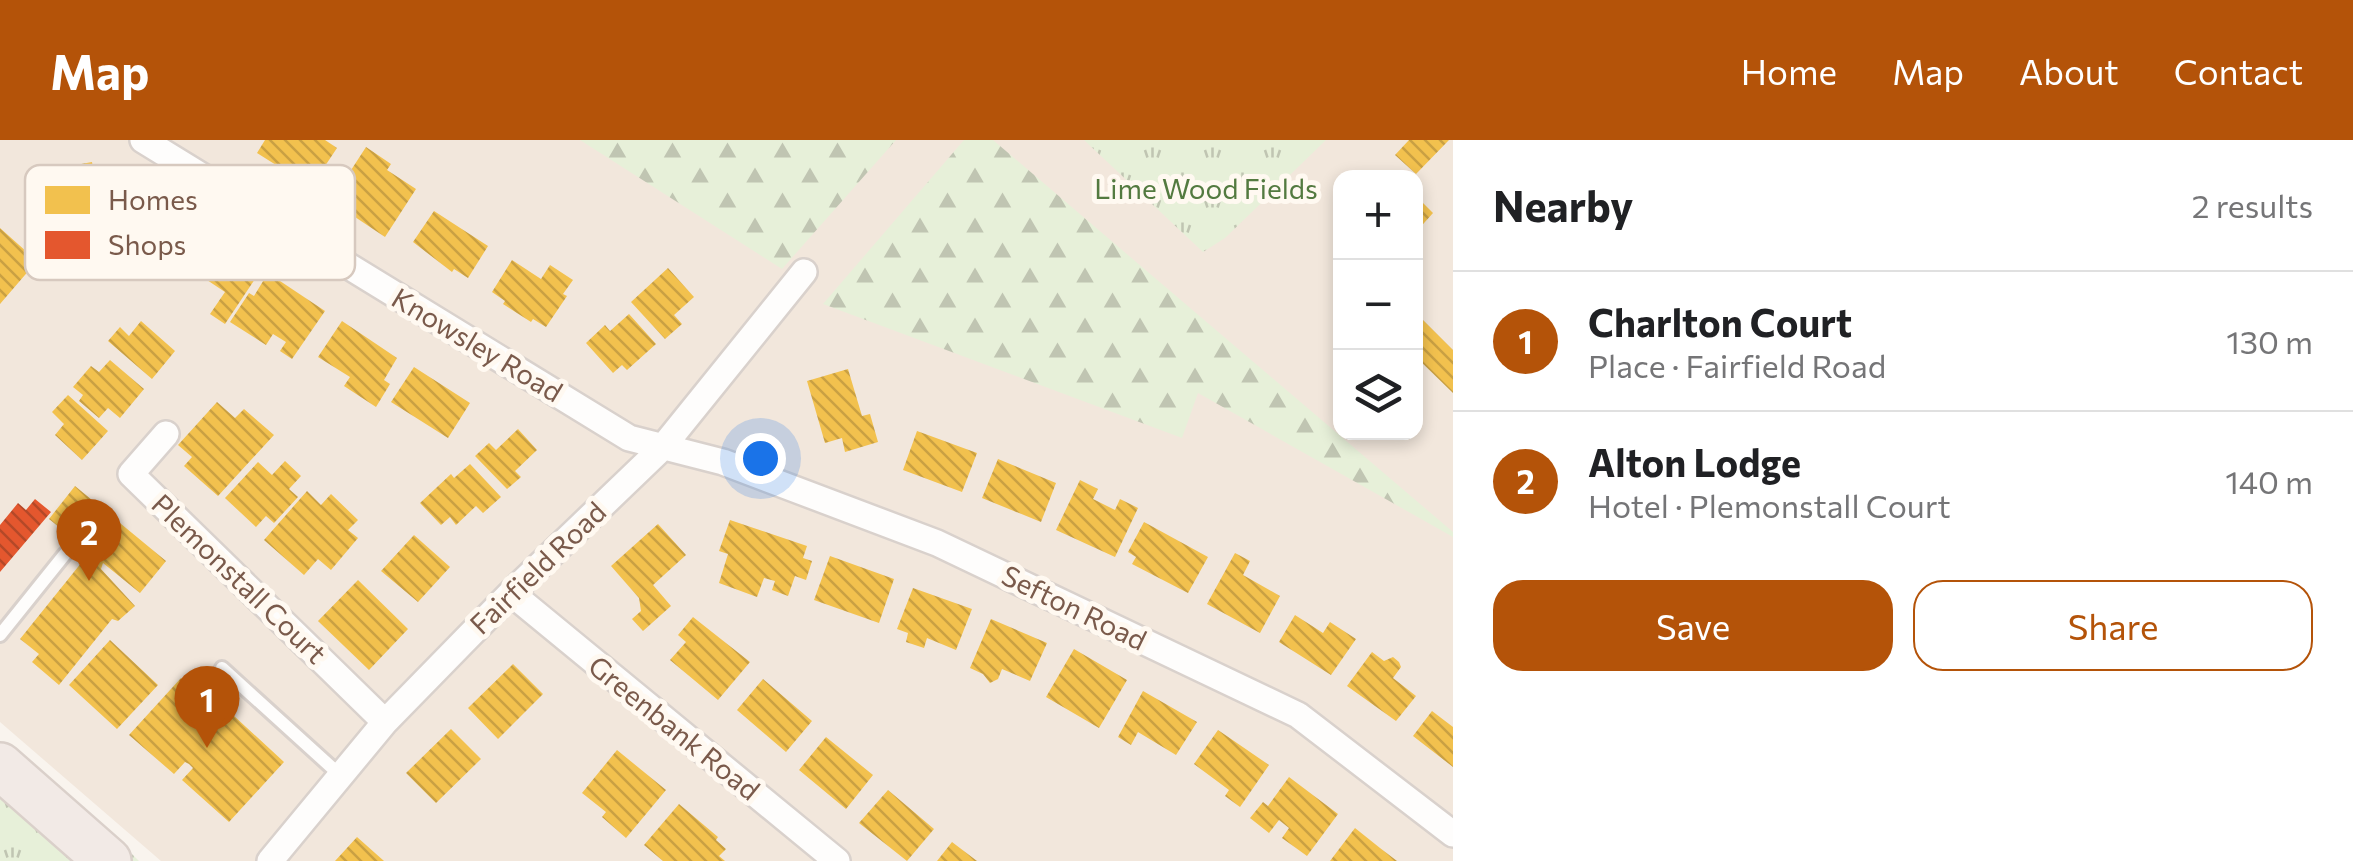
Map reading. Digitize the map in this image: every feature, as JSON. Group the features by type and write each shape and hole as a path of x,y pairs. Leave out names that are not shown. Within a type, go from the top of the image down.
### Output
{"highway":[{"path":"0,766 108,861"}],"street":[{"name":"Knowsley Road","path":"143,140 184,165"},
{"name":"Knowsley Road","path":"355,270 629,438 662,448"},
{"name":"Fairfield Road","path":"270,861 385,722 511,593 662,448 804,272"},
{"name":"Plemonstall Court","path":"166,434 131,474 385,722"},
{"name":"Sefton Road","path":"662,448 724,462 937,543 1298,715 1453,834"},
{"name":"Greenbank Road","path":"511,593 837,861"}],"lane":[{"path":"0,635 65,554"},
{"path":"222,668 340,775"}],"shaded area":[{"path":"0,140 1453,140 1453,861 161,861 0,722"}],"green space":[{"path":"580,140 896,140 782,269"},
{"path":"964,140 993,140 1333,430 1333,440 1345,440 1453,532 1453,537 1198,393 1182,438 823,304"},
{"name":"Lime Wood Fields","path":"1084,140 1326,140 1225,238 1203,252"},
{"path":"0,759 133,855 139,861 0,861"}],"building: Homes":[{"path":"265,140 325,140 337,148 326,165 276,165 257,153"},
{"path":"1409,140 1449,140 1420,170 1412,170 1395,155"},
{"path":"366,147 391,164 387,170 416,189 385,237 355,217 354,165"},
{"path":"1423,203 1433,213 1423,224"},
{"path":"434,211 488,246 468,278 454,269 452,272 413,242"},
{"path":"0,228 25,250 25,275 0,304"},
{"path":"512,260 541,279 550,265 573,280 546,327 503,304 505,301 492,292"},
{"path":"668,268 694,297 674,315 682,324 665,339 631,302"},
{"path":"207,280 254,280 225,324 210,314 225,292"},
{"path":"264,280 278,280 325,311 292,359 280,351 286,342 273,334 266,345 230,322 249,293 254,296"},
{"path":"629,314 656,344 627,370 622,365 613,373 586,343 605,325 610,331"},
{"path":"1423,320 1453,350 1453,393 1423,364"},
{"path":"141,321 175,351 152,379 108,341 120,327 129,336"},
{"path":"342,321 397,358 384,380 390,384 376,407 344,386 350,377 318,357"},
{"path":"110,360 144,389 120,418 108,408 99,418 79,401 83,395 73,387 91,366 99,372"},
{"path":"414,367 470,403 448,438 391,402"},
{"path":"848,369 862,416 870,414 878,442 845,452 842,438 825,443 807,381"},
{"path":"68,395 108,431 82,460 55,435 64,424 52,412"},
{"path":"217,402 235,418 244,409 274,435 218,496 184,466 192,457 178,445"},
{"path":"518,429 537,450 515,471 521,477 507,489 475,456 489,443 496,450"},
{"path":"917,431 977,453 962,492 903,470"},
{"path":"998,459 1056,483 1041,522 982,498"},
{"path":"285,461 301,476 289,489 298,497 274,523 266,516 256,527 225,498 258,462 272,475"},
{"path":"470,464 501,497 483,513 476,506 456,525 450,517 441,525 420,503 451,474 454,478"},
{"path":"1080,480 1098,489 1093,499 1115,510 1120,499 1138,508 1115,557 1056,530"},
{"path":"75,486 166,561 140,593 103,563 101,569 135,606 118,621 112,619 59,685 32,662 39,654 20,639 90,552 49,519"},
{"path":"307,491 321,505 331,494 358,520 348,530 358,538 331,570 318,559 304,575 264,540"},
{"path":"730,520 807,546 803,558 812,561 806,580 795,576 788,596 772,590 775,581 764,578 757,597 719,583 728,554 719,551"},
{"path":"1144,522 1208,557 1188,593 1132,564 1136,557 1128,552"},
{"path":"658,524 686,555 653,585 671,606 643,631 632,619 641,611 639,598 611,566"},
{"path":"414,535 450,567 418,602 381,571"},
{"path":"1235,553 1250,561 1243,575 1280,596 1260,633 1207,604"},
{"path":"830,556 894,579 879,623 814,600"},
{"path":"358,580 408,629 369,670 318,621"},
{"path":"913,588 972,609 956,650 927,638 924,648 906,642 908,633 897,629"},
{"path":"1295,615 1323,633 1330,622 1356,639 1331,675 1279,642"},
{"path":"693,617 750,662 718,700 670,660 686,642 678,635"},
{"path":"991,619 1047,643 1030,681 1002,669 998,679 990,683 970,668"},
{"path":"110,640 158,685 117,729 69,685"},
{"path":"1074,649 1127,680 1099,728 1046,697"},
{"path":"1372,652 1384,661 1393,657 1399,662 1401,667 1393,678 1416,696 1396,721 1347,686"},
{"path":"513,664 543,694 498,739 468,708"},
{"path":"181,678 228,720 233,715 284,762 229,822 182,780 193,768 189,764 185,762 174,774 129,735"},
{"path":"763,679 812,721 786,752 737,710"},
{"path":"1143,691 1197,722 1176,755 1138,732 1131,745 1118,737"},
{"path":"1432,711 1453,727 1453,767 1413,736"},
{"path":"451,729 481,759 436,803 406,773"},
{"path":"1218,730 1269,765 1240,807 1225,796 1229,790 1194,764"},
{"path":"826,737 873,775 846,809 799,770"},
{"path":"617,750 666,790 626,838 602,817 606,812 582,793"},
{"path":"1289,777 1338,814 1307,856 1282,838 1289,828 1279,820 1269,833 1250,818 1263,802 1268,806"},
{"path":"888,790 934,829 907,861 859,823"},
{"path":"679,804 718,837 716,840 726,849 719,856 725,861 663,861 644,845"},
{"path":"1355,828 1380,848 1397,861 1330,861"},
{"path":"357,837 384,861 335,861"},
{"path":"952,842 977,861 937,861"}],"building: Shops":[{"path":"35,499 51,512 0,572 0,525 18,503 26,510"}],"place":[{"name":"Alton Lodge","path":"89,581"},
{"name":"Charlton Court","path":"207,748"}]}
